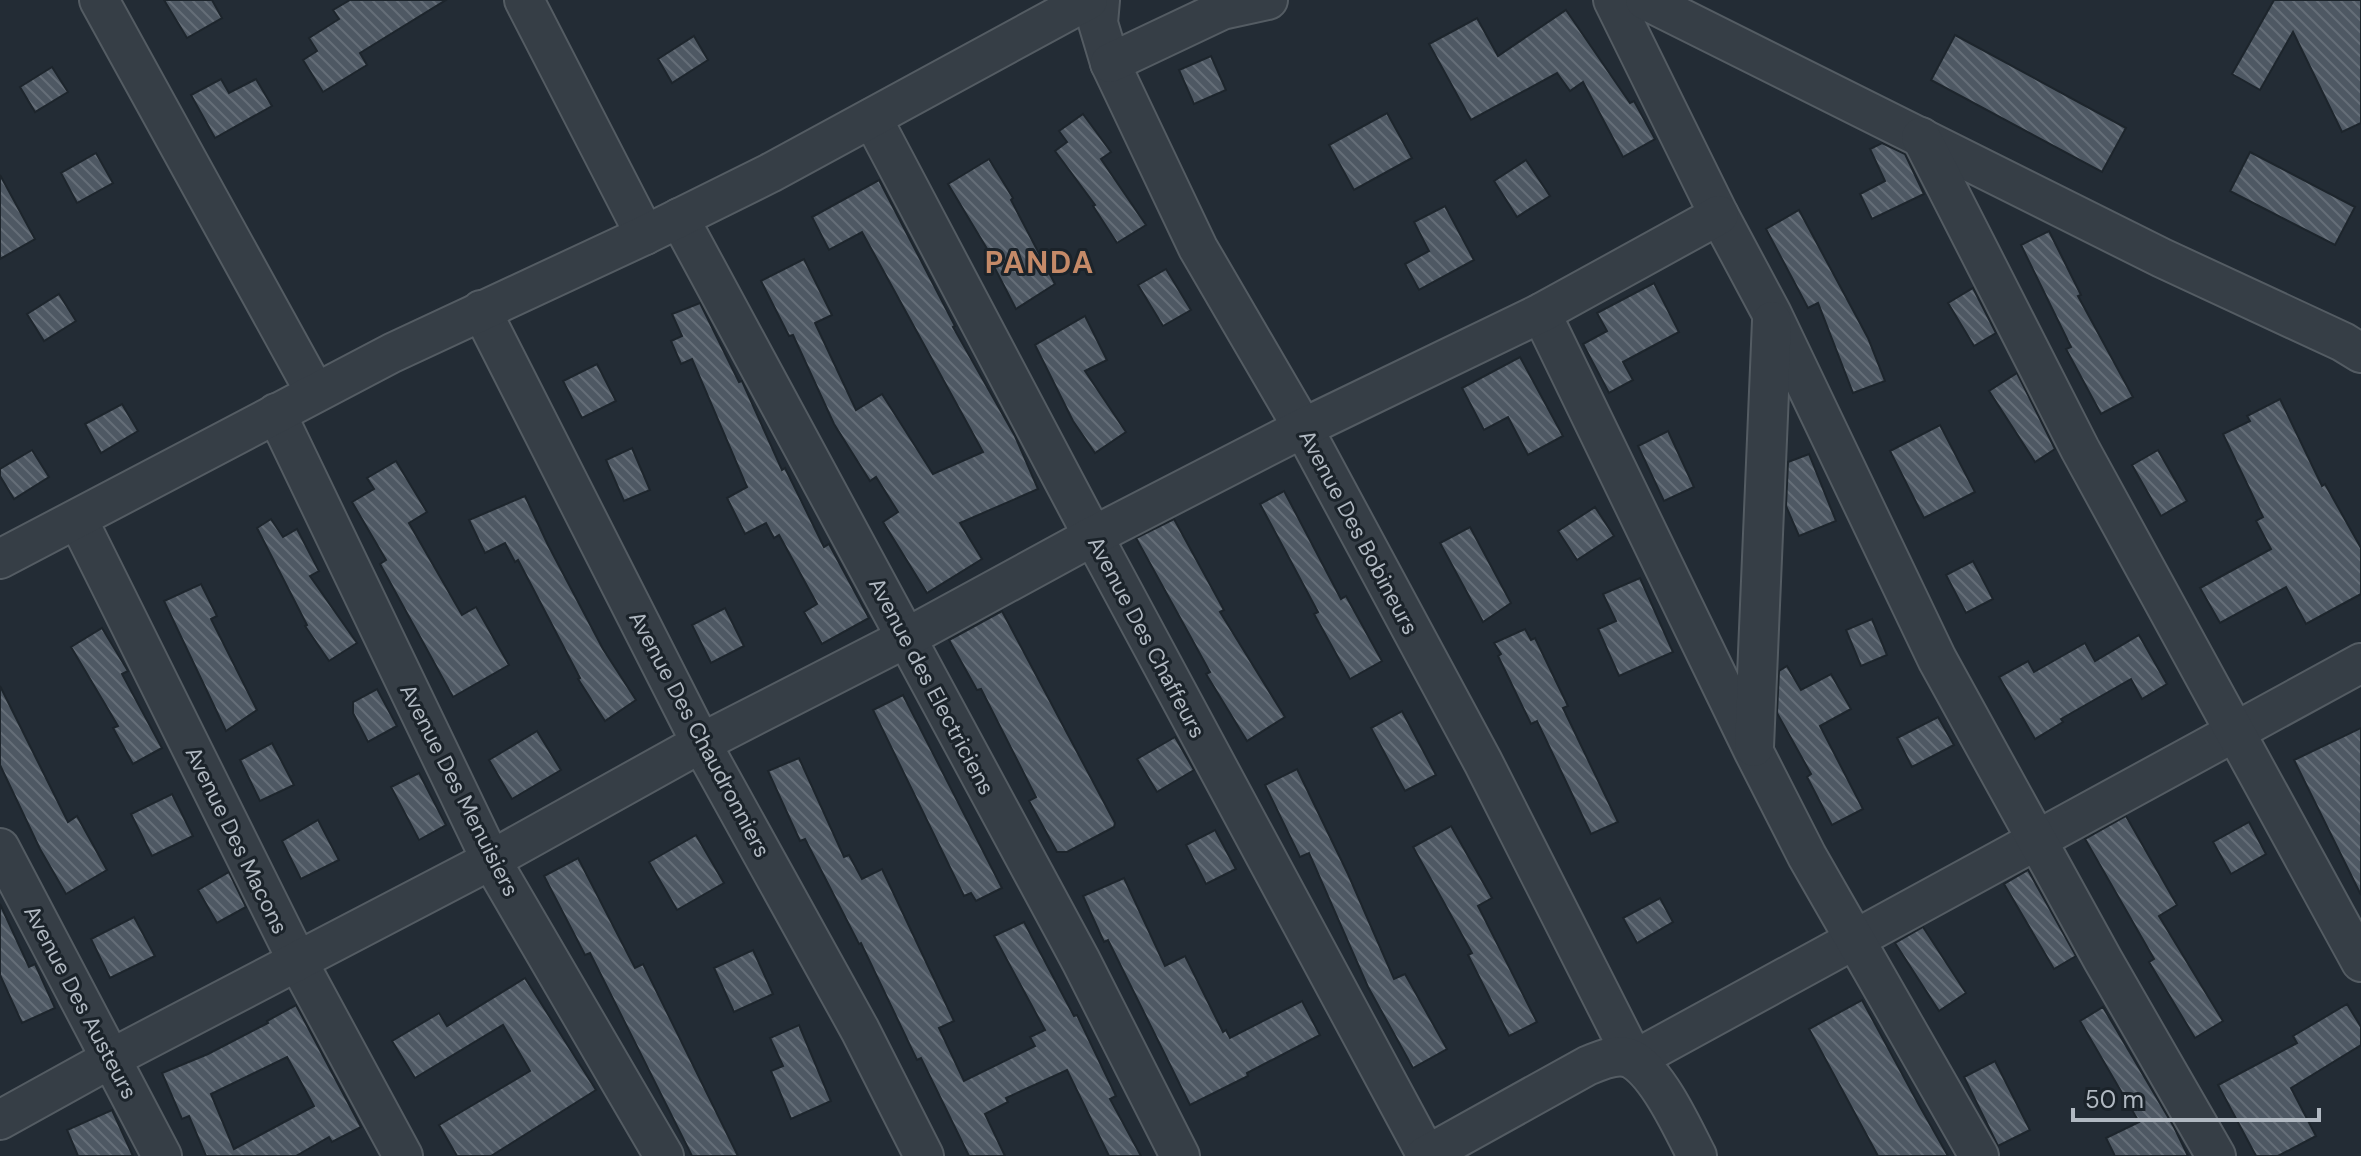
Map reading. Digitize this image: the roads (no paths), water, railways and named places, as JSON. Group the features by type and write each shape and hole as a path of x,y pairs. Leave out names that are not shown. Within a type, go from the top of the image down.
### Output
{"street":[{"path":"99,0 315,392"},
{"path":"524,0 645,235"},
{"path":"0,559 315,392 679,218 872,118 1088,0"},
{"name":"Avenue Des Bobineurs","path":"1100,0 1098,23 1110,63 1198,248 1303,428 1483,762 1634,1060 1668,1102 1697,1156"},
{"path":"1110,63 1222,10 1268,0"},
{"path":"1613,0 1719,215 1772,314 1937,659 2216,1156"},
{"path":"1645,0 2162,258 2355,340"},
{"name":"Avenue Des Chaffeurs","path":"872,118 1426,1156"},
{"path":"1921,137 2080,449 2361,962"},
{"path":"0,1120 1093,536 1303,428 1541,313 1719,215"},
{"name":"Avenue des Electriciens","path":"679,218 1081,961 1180,1156"},
{"name":"Avenue Des Chaudronniers","path":"481,310 701,743 860,1030 924,1156"},
{"path":"1541,313 1807,856 1979,1156"},
{"path":"1754,752 1772,314"},
{"name":"Avenue Des Menuisiers","path":"276,413 491,860 664,1156"},
{"name":"Avenue Des Macons","path":"78,520 298,962 403,1156"},
{"path":"1426,1156 1587,1066 1620,1057 1634,1060 2361,663"},
{"name":"Avenue Des Austeurs","path":"0,848 162,1156"}],"district":[{"name":"PANDA","path":"1040,263"}]}
